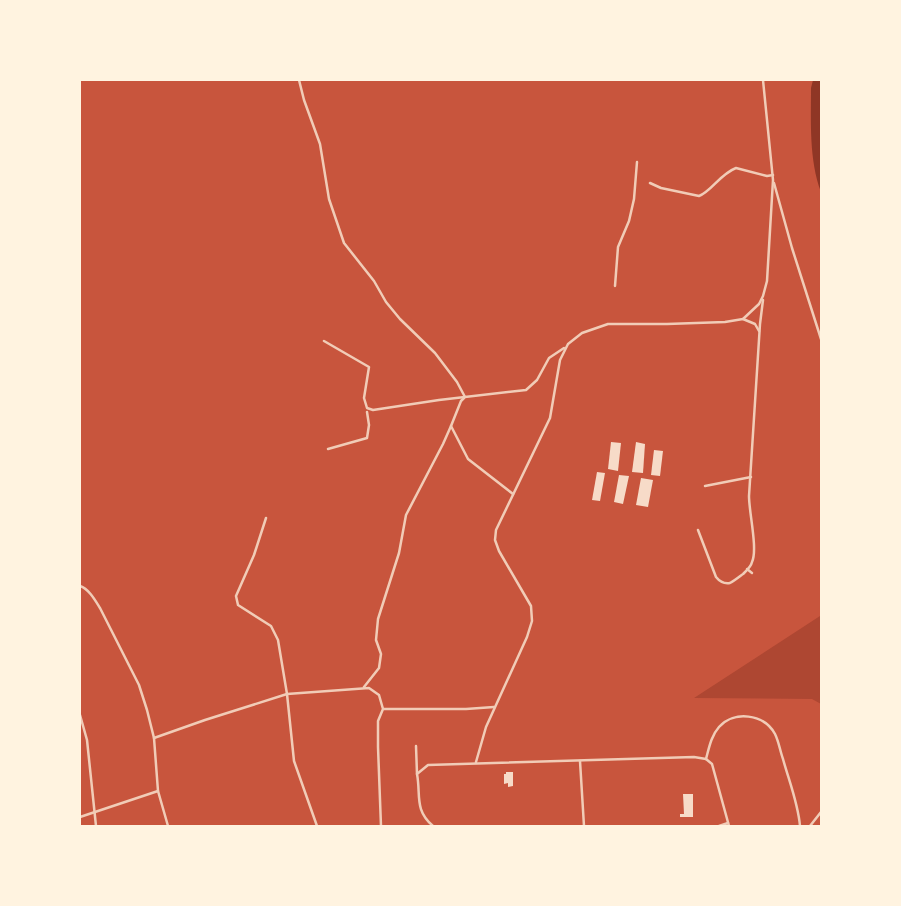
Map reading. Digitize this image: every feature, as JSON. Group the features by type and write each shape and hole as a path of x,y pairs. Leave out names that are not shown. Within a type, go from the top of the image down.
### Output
{"street":[{"path":"300,80 304,100 320,144 329,199 344,243 374,281 386,302 400,319 435,353 457,382 465,397"},
{"path":"698,530 718,580 728,583 741,575 752,564 754,556 749,506 760,335 768,263 773,180 762,80"},
{"path":"615,286 618,247 630,221 637,162"},
{"path":"650,184 699,196 736,168 767,176 773,175"},
{"path":"773,180 821,340"},
{"path":"324,341 369,367 364,402 367,408 394,408 526,390 537,380 549,358 577,336 594,328 608,324 725,322 743,319 754,310 763,296"},
{"path":"743,319 755,324 760,335"},
{"path":"476,762 484,732 527,637 532,621 531,606 506,565 495,540 496,530 550,418 560,360 564,348"},
{"path":"364,687 379,668 381,654 376,640 378,619 399,553 406,515 443,444 461,401 465,397"},
{"path":"328,449 367,438 369,425 367,412"},
{"path":"451,426 468,459 514,494"},
{"path":"706,486 751,477"},
{"path":"266,518 254,555 236,596 236,601 242,608 271,626 275,634 282,658 294,761 317,826"},
{"path":"747,569 752,573"},
{"path":"80,586 92,596 100,608 139,685 154,738 158,791 168,826"},
{"path":"154,738 287,694 364,687 374,690 379,695 384,709"},
{"path":"382,826 378,730 380,713 384,709 466,710 494,707"},
{"path":"80,715 87,740 96,826"},
{"path":"706,759 712,739 720,726 727,721 739,717 749,716 757,718 774,734 778,744 796,804 800,826"},
{"path":"416,746 420,810 433,826"},
{"path":"417,774 428,765 476,762 694,757 706,759 712,764 714,769 728,825 719,826"},
{"path":"580,761 584,826"},
{"path":"80,817 158,791"},
{"path":"810,826 821,812"}],"shaded area":[{"path":"813,80 821,80 821,192 814,167 812,141 811,88"},
{"path":"820,616 821,704 812,699 694,698"}],"building":[{"path":"611,442 621,443 618,471 608,469"},
{"path":"636,442 645,444 643,473 632,472"},
{"path":"654,450 663,451 660,476 651,475"},
{"path":"597,472 605,473 600,501 592,500"},
{"path":"619,475 629,476 623,504 614,502"},
{"path":"641,478 653,480 648,507 636,505"},
{"path":"506,772 513,772 513,786 508,787 508,783 504,784 504,774"},
{"path":"683,794 693,794 693,817 680,817 680,814 684,814"}]}
